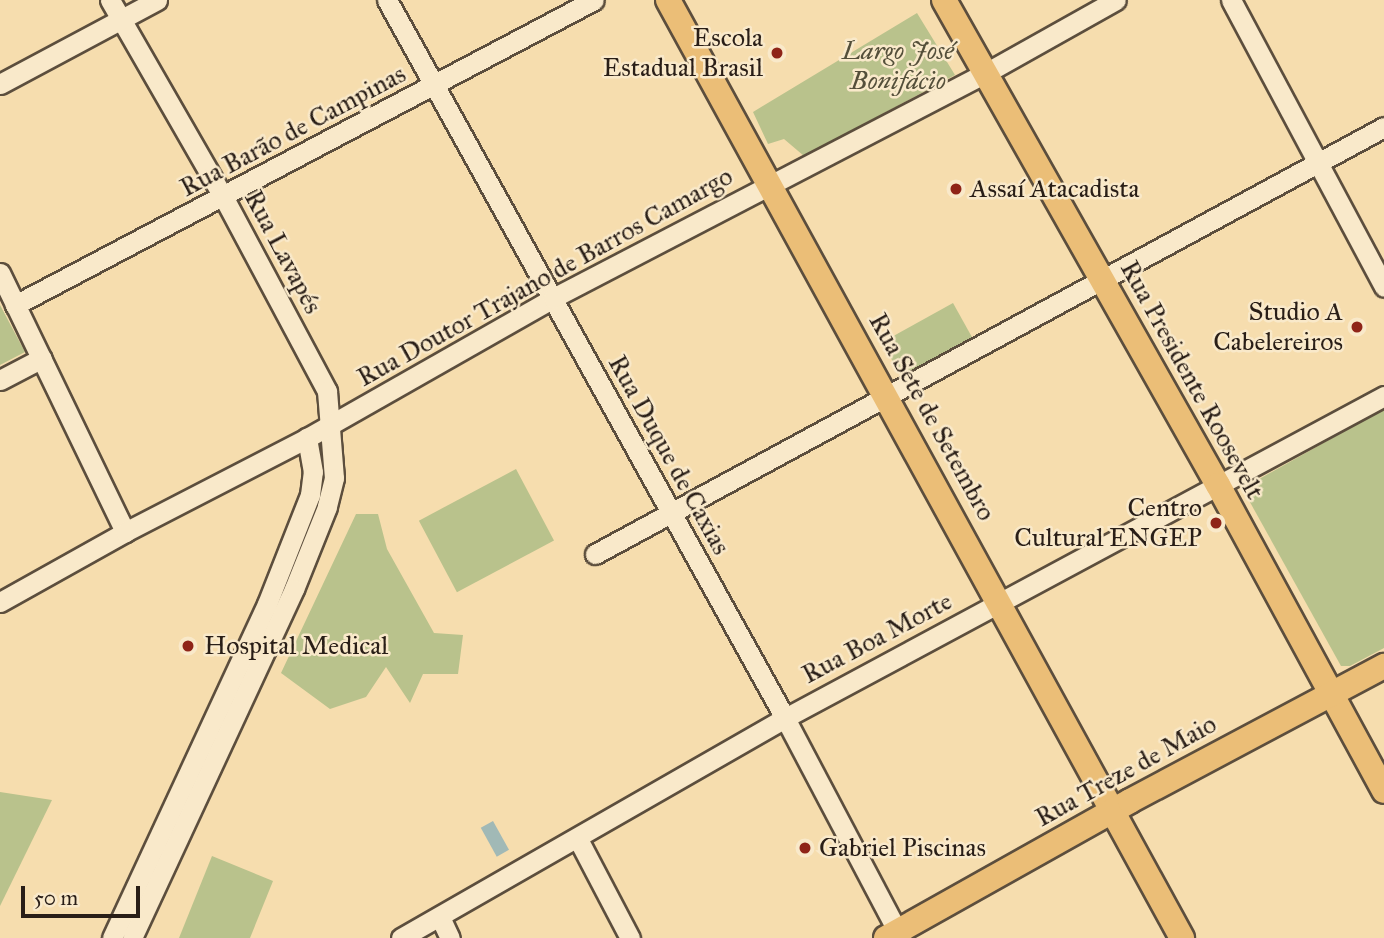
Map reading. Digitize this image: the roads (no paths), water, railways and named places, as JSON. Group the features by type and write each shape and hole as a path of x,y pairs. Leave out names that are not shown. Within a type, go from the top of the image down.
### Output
{"main road":[{"name":"Rua Sete de Setembro","path":"667,0 771,184 1110,812 1182,938"},
{"name":"Rua Presidente Roosevelt","path":"944,0 1218,485 1384,791"},
{"name":"Rua Treze de Maio","path":"895,936 1110,812 1384,666"}],"street":[{"name":"Rua Lavapés","path":"110,0 224,198 327,391 327,426 334,478 327,507 294,589 132,938"},
{"path":"0,84 157,0"},
{"name":"Rua Duque de Caxias","path":"387,0 785,718 895,936"},
{"name":"Rua Barão de Campinas","path":"15,305 224,198 594,0"},
{"name":"Rua Doutor Trajano de Barros Camargo","path":"0,602 125,532 307,438 553,298 984,74 1116,0"},
{"path":"1231,0 1384,287"},
{"path":"596,554 1384,127"},
{"path":"0,273 125,532"},
{"path":"0,380 42,358"},
{"name":"Rua Boa Morte","path":"401,938 785,718 1384,396"},
{"path":"112,938 267,604 310,495 313,472 307,438"},
{"path":"578,839 630,938"},
{"path":"440,916 450,938"}],"water":[{"path":"493,821 509,850 497,857 481,828"}],"place":[{"name":"Escola Estadual Brasil","path":"777,53"},
{"name":"Assaí Atacadista","path":"956,189"},
{"name":"Studio A Cabelereiros","path":"1357,327"},
{"name":"Centro Cultural ENGEP","path":"1216,523"},
{"name":"Hospital Medical","path":"188,646"},
{"name":"Gabriel Piscinas","path":"805,848"}],"park label":[{"name":"Largo José Bonifácio","path":"898,66"}]}
